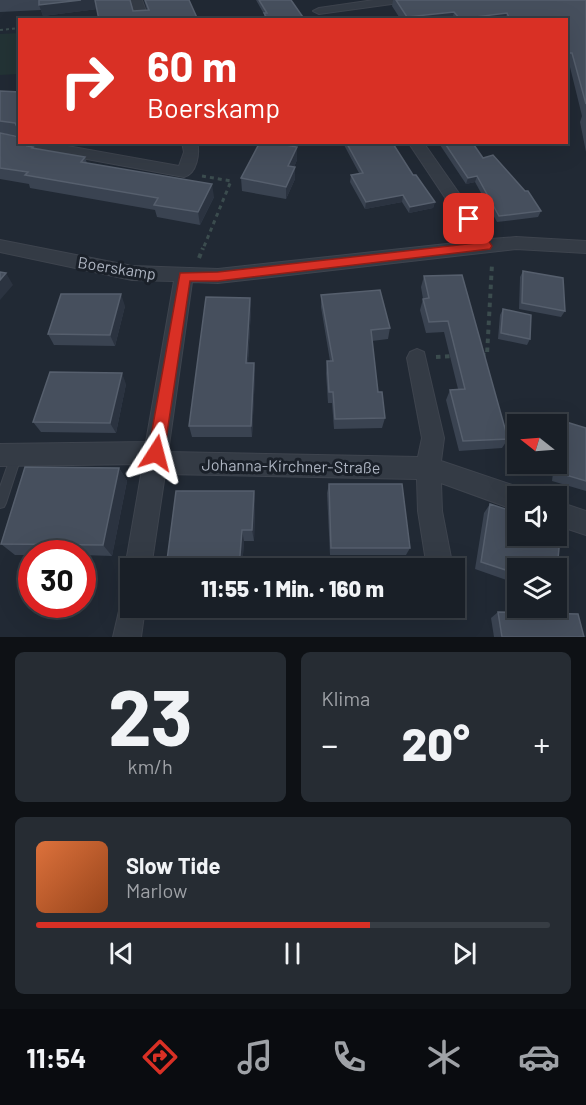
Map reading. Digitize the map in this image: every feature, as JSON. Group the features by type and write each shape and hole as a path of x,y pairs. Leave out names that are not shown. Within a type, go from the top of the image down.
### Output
{"street":[{"path":"136,0 142,18"},
{"path":"310,0 322,15 399,0"},
{"path":"0,139 18,142"},
{"path":"28,144 184,172 192,152 190,144"},
{"path":"416,144 486,246"},
{"name":"Boerskamp","path":"0,246 132,273 190,276 218,276 486,246 546,243 586,247"},
{"path":"140,558 155,458 190,276"},
{"path":"417,358 433,438 428,468 430,511 438,558"},
{"name":"Johanna-Kirchner-Straße","path":"8,455 428,468 507,495"},
{"path":"567,517 586,523"},
{"path":"127,637 130,618"}],"lane":[{"path":"0,503 8,455"}],"path":[{"path":"0,30 18,28"},
{"path":"184,172 231,182 190,276"},
{"path":"476,356 487,355 493,269 486,246"},
{"path":"417,358 464,356"}],"shaded area":[{"path":"18,33 18,74 0,75 0,34"}],"building":[{"path":"39,0 81,0 39,5"},
{"path":"95,0 130,0 133,11 149,10 145,0 189,0 197,18 99,18"},
{"path":"259,0 291,0 304,18 267,18 264,13 267,13"},
{"path":"396,0 586,0 586,104 572,53 568,53 568,18 509,18 507,13 459,18 454,12 407,17"},
{"path":"0,91 18,92 18,127 15,123 0,121"},
{"path":"0,133 18,137 18,144 28,144 27,146 32,148 85,157 81,162 212,184 198,212 154,205 158,198 25,175 28,172 0,168"},
{"path":"259,144 297,147 288,166 295,167 286,187 241,178"},
{"path":"347,144 393,144 413,175 416,175 435,202 410,207 403,195 366,202 351,175 363,173"},
{"path":"445,144 473,144 483,158 493,155 525,191 528,191 541,211 499,216 477,176 468,178"},
{"path":"523,271 563,278 565,311 522,303"},
{"path":"0,272 6,273 0,280"},
{"path":"462,275 507,439 463,441 450,390 465,389 448,321 429,322 423,299 429,298 424,276"},
{"path":"380,290 390,328 371,330 378,392 382,392 385,418 335,419 333,392 329,392 327,361 333,361 321,295"},
{"path":"61,294 121,294 110,335 48,334"},
{"path":"206,297 250,298 246,363 254,363 251,426 189,426"},
{"path":"503,309 531,315 530,339 501,333"},
{"path":"50,372 122,373 110,423 33,422"},
{"path":"567,422 586,428 586,481 562,474 567,474"},
{"path":"25,467 119,468 103,545 96,545 96,540 18,540 18,544 1,544"},
{"path":"329,484 402,484 410,548 331,548"},
{"path":"176,491 254,491 252,530 242,530 240,558 167,558"},
{"path":"490,504 507,509 507,546 559,546 558,558 507,558 507,570 481,562"},
{"path":"498,612 507,612 507,618 567,618 567,614 578,614 584,637 502,637"}],"route":[{"path":"156,453 184,276 218,276 486,246 469,219"}]}
